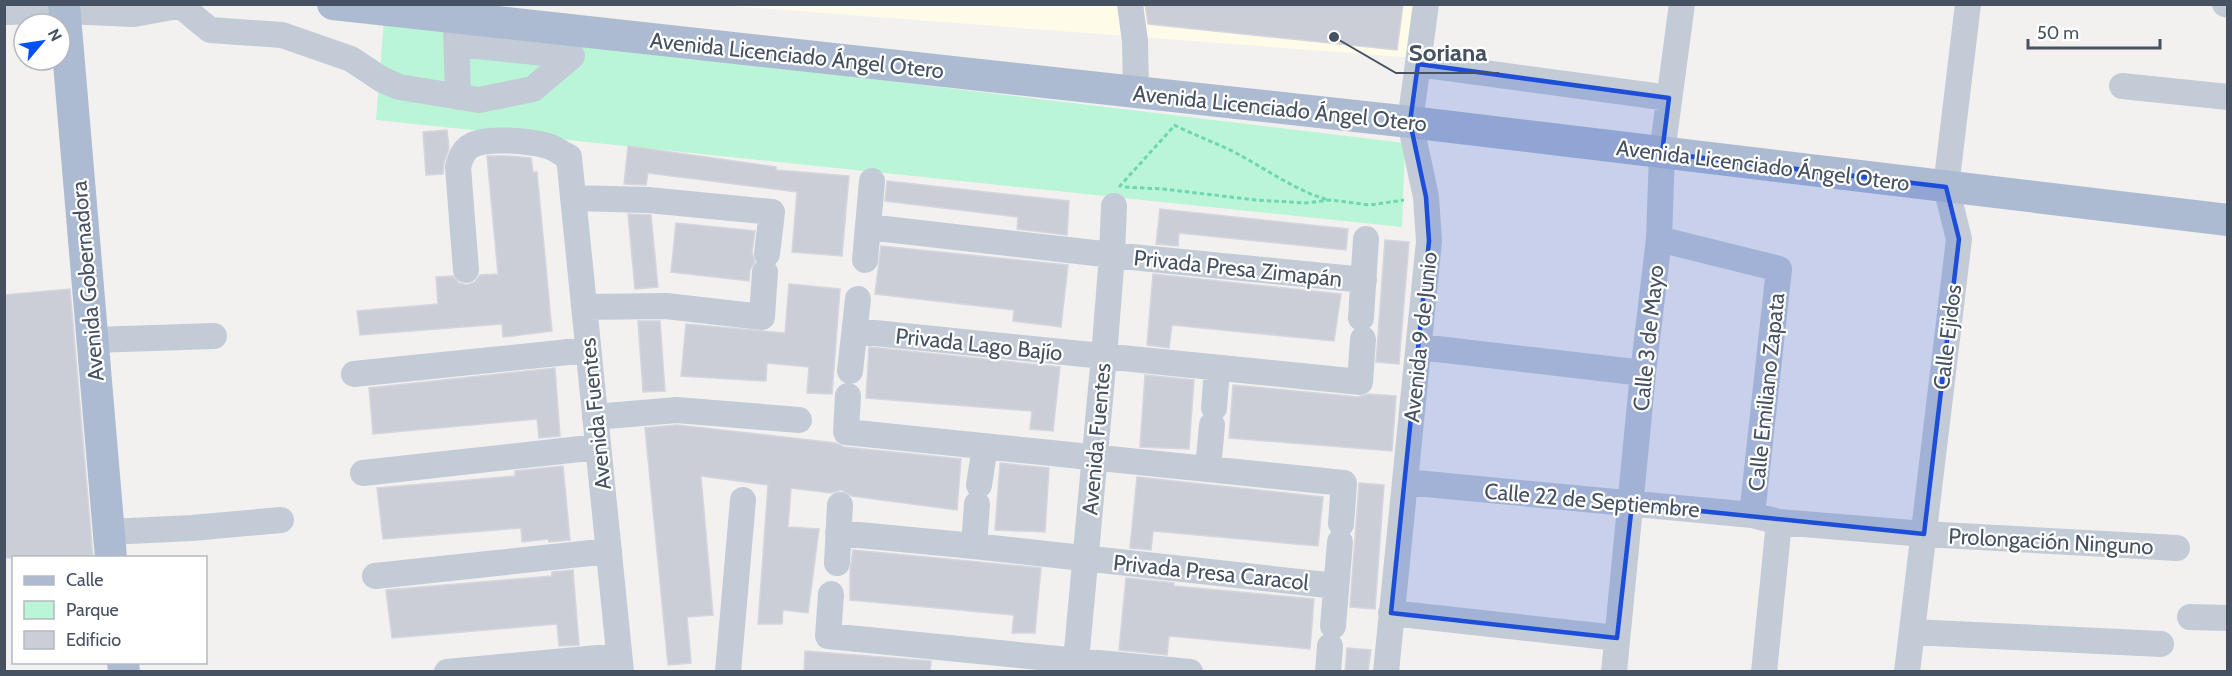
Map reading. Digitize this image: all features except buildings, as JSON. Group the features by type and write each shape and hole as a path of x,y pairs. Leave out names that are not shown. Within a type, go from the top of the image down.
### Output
{"main road":[{"name":"Avenida Licenciado Ángel Otero","path":"333,4 456,31 1195,98 2228,220"},
{"name":"Avenida Gobernadora","path":"64,8 110,545"}],"street":[{"name":"Avenida 9 de Junio","path":"1386,672 1430,241 1426,197 1410,122 1426,4"},
{"name":"Calle 3 de Mayo","path":"1614,672 1643,373 1659,239 1662,153 1682,4"},
{"name":"Calle Ejidos","path":"1907,672 1959,239 1946,187 1968,4"},
{"path":"4,12 64,8 134,14 185,5 210,30 282,35 351,59 381,79 399,87 479,100 533,89 572,56 518,38 517,92"},
{"path":"1127,91 1135,41 1130,10"},
{"path":"456,31 458,97"},
{"path":"1418,64 1669,98"},
{"path":"2122,86 2228,97"},
{"name":"Avenida Fuentes","path":"466,270 458,167 461,155 469,147 480,143 512,141 549,146 569,157 620,664"},
{"path":"865,260 872,181"},
{"name":"Avenida Fuentes","path":"1075,666 1117,196"},
{"path":"573,198 648,200 772,212 762,317 666,306 584,307"},
{"name":"Privada Presa Zimapán","path":"868,227 1112,255 1364,280"},
{"name":"Privada Presa Zimapán","path":"1217,368 1360,382 1366,239"},
{"name":"Calle Emiliano Zapata","path":"1659,239 1779,269 1752,515"},
{"path":"850,371 858,298"},
{"name":"Privada Lago Bajío","path":"855,332 1217,368"},
{"path":"92,339 214,336"},
{"path":"1420,347 1643,373"},
{"path":"354,374 588,350"},
{"path":"848,396 846,432 1208,469 1217,368"},
{"path":"595,417 677,410 799,420"},
{"path":"974,546 985,446"},
{"path":"363,473 598,447"},
{"name":"Privada Presa Caracol","path":"1208,469 1344,483 1328,672"},
{"name":"Calle 22 de Septiembre","path":"1405,482 1752,515 1779,522 1924,534"},
{"path":"728,672 743,500"},
{"path":"837,563 840,505"},
{"path":"110,545 192,528 281,520"},
{"path":"1764,672 1779,522"},
{"name":"Privada Presa Caracol","path":"838,534 974,546 1336,586"},
{"name":"Prolongación Ninguno","path":"1924,534 2177,548"},
{"path":"375,576 609,551"},
{"path":"831,594 828,636 1075,666 1190,672"},
{"path":"1391,613 1617,638"},
{"path":"2190,616 2228,618"},
{"path":"1912,632 2161,644"},
{"path":"447,672 620,664"}],"path":[{"path":"1117,196 1195,98"},
{"path":"1174,125 1196,137 1219,144 1308,194 1331,200 1370,205 1426,197"},
{"path":"1117,196 1163,189 1256,200 1305,203 1331,200"}],"highlighted area":[{"path":"1418,64 1669,98 1662,153 1946,187 1959,239 1924,534 1632,504 1617,638 1391,613 1429,241 1426,197 1410,122"}],"shaded area":[{"path":"718,5 1423,5 1416,58"}],"green space":[{"path":"384,20 1405,143 1402,227 376,120"}],"place":[{"name":"Soriana","path":"1334,37"}]}
